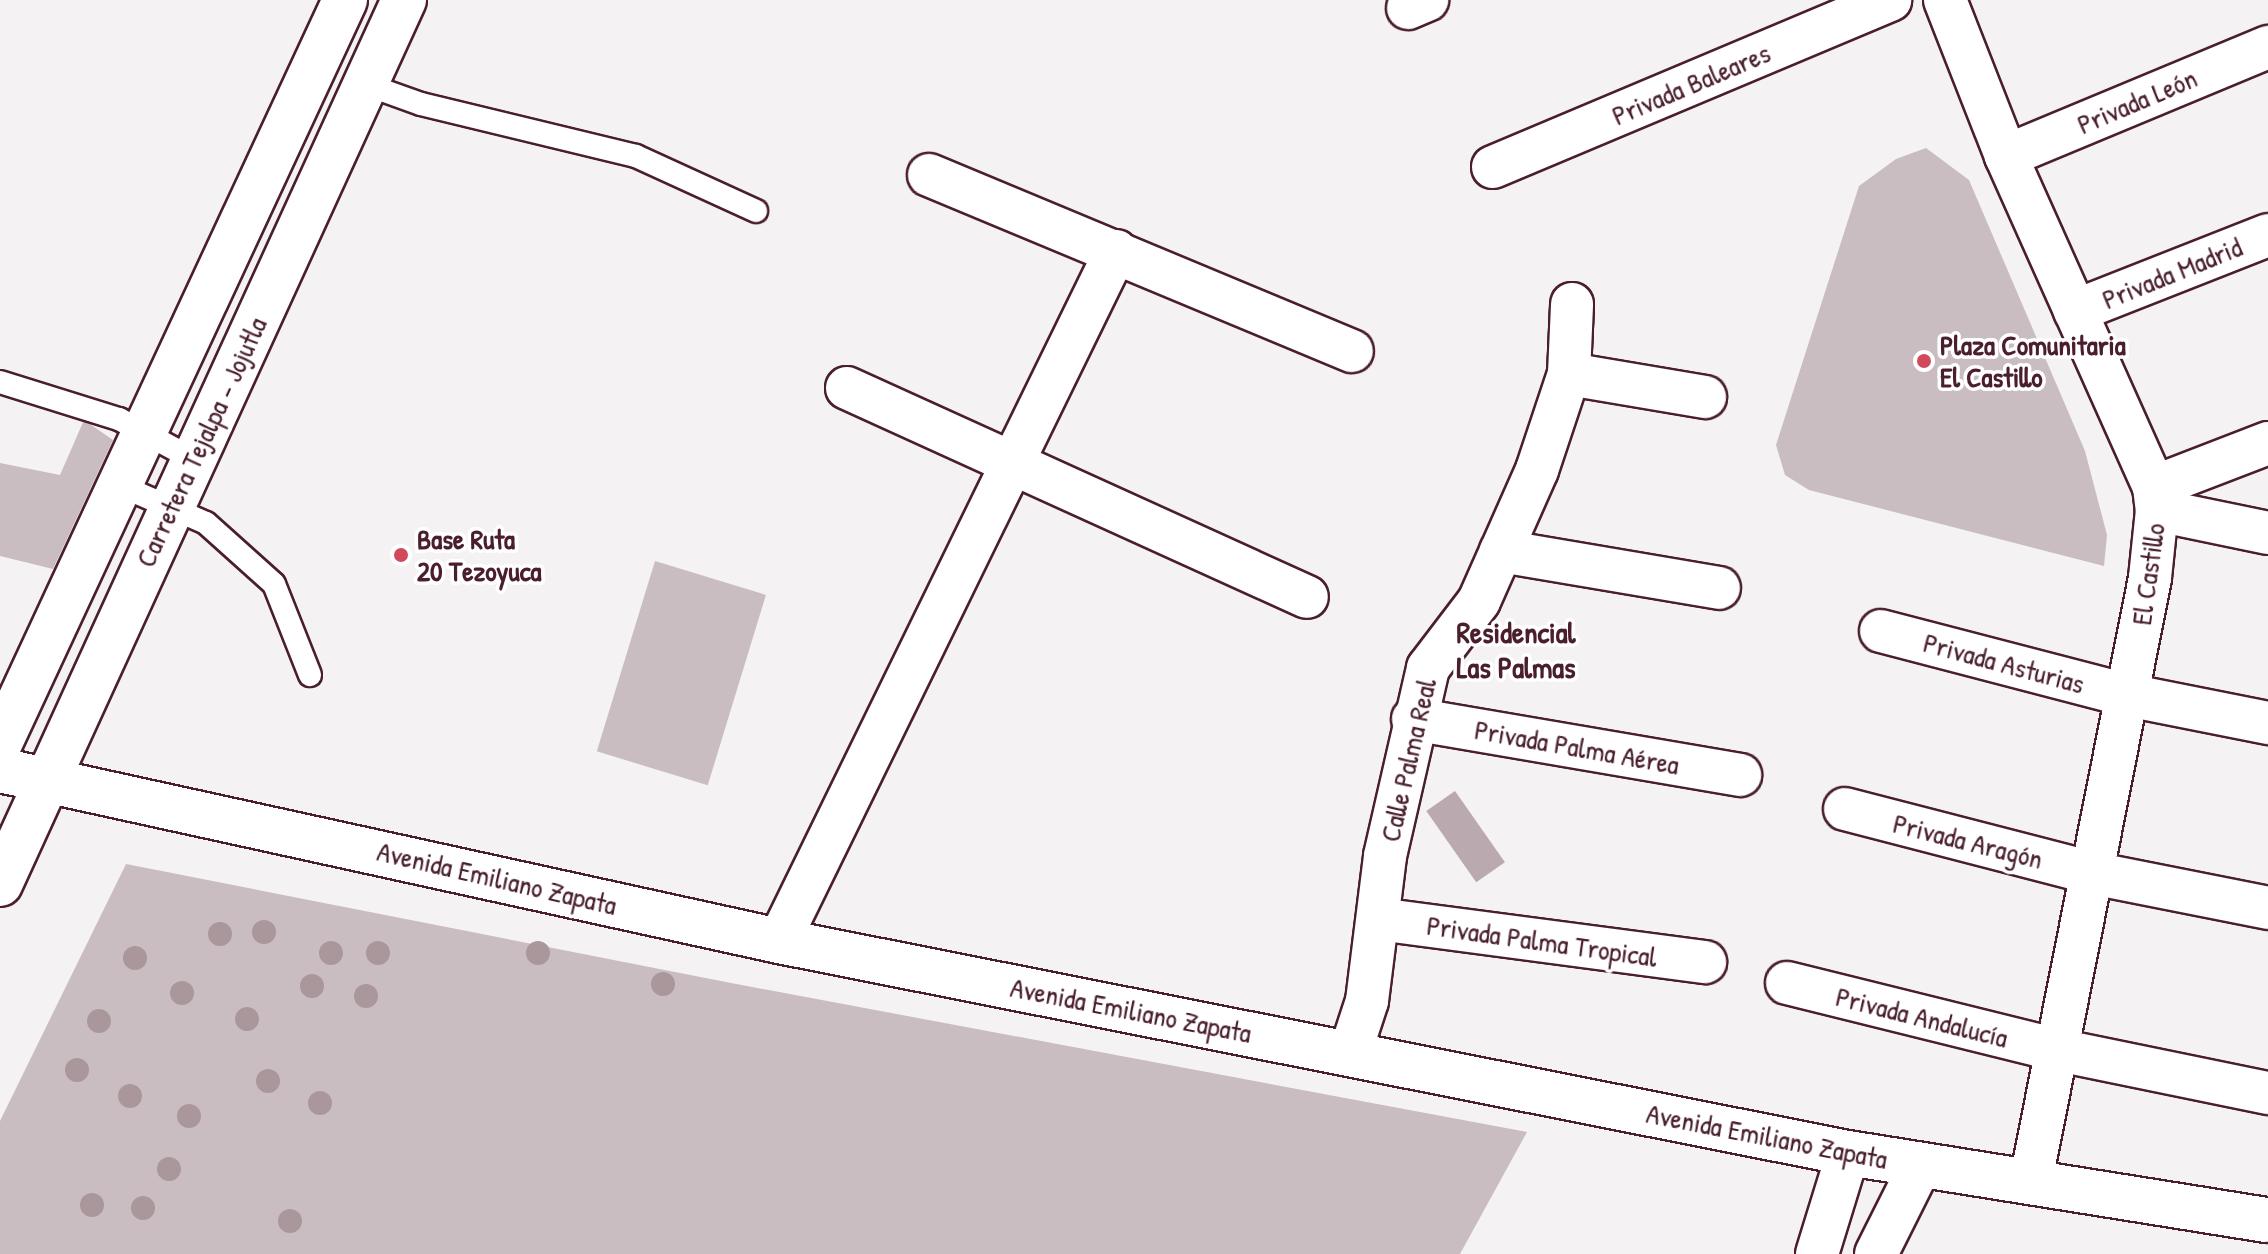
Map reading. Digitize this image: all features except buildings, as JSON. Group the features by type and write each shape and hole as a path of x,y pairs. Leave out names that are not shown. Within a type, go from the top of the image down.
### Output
{"street":[{"name":"Carretera Tejalpa - Jojutla","path":"0,743 345,0"},
{"name":"Carretera Tejalpa - Jojutla","path":"0,884 404,0"},
{"name":"Privada Baleares","path":"1493,167 1890,0"},
{"name":"El Castillo","path":"1945,0 2006,156 2156,498 2127,695 2031,1180"},
{"name":"Privada León","path":"2006,156 2268,47"},
{"path":"929,175 1352,351"},
{"name":"Privada Madrid","path":"2075,311 2268,235"},
{"path":"779,941 1116,251"},
{"name":"Calle Palma Real","path":"1350,1053 1367,1001 1413,719 1428,668 1479,601 1501,551 1569,374 1572,304"},
{"path":"1569,374 1705,397"},
{"path":"847,388 1307,597"},
{"path":"2156,498 2268,443"},
{"path":"2156,498 2268,533"},
{"path":"1501,551 1719,588"},
{"name":"Privada Asturias","path":"1881,631 2127,695 2268,723"},
{"name":"Privada Palma Aérea","path":"1413,719 1740,775"},
{"name":"Avenida Emiliano Zapata","path":"0,770 779,941 1848,1153 2268,1220"},
{"name":"Privada Aragón","path":"1845,809 2092,873 2268,908"},
{"name":"Privada Palma Tropical","path":"1378,919 1705,962"},
{"name":"Privada Andalucía","path":"1787,983 2058,1050 2268,1093"},
{"path":"1848,1153 1824,1236 1882,1243 1920,1166"}],"lane":[{"path":"365,84 421,104 636,156 756,211"},
{"path":"0,382 145,432 193,459"},
{"path":"119,485 206,523 274,584 310,675"}],"shaded area":[{"path":"1455,791 1505,862 1476,882 1426,811"}],"place":[{"name":"Plaza Comunitaria El Castillo","path":"1924,361"},
{"name":"Base Ruta 20 Tezoyuca","path":"401,555"}],"district":[{"name":"Residencial Las Palmas","path":"1516,649"}]}
